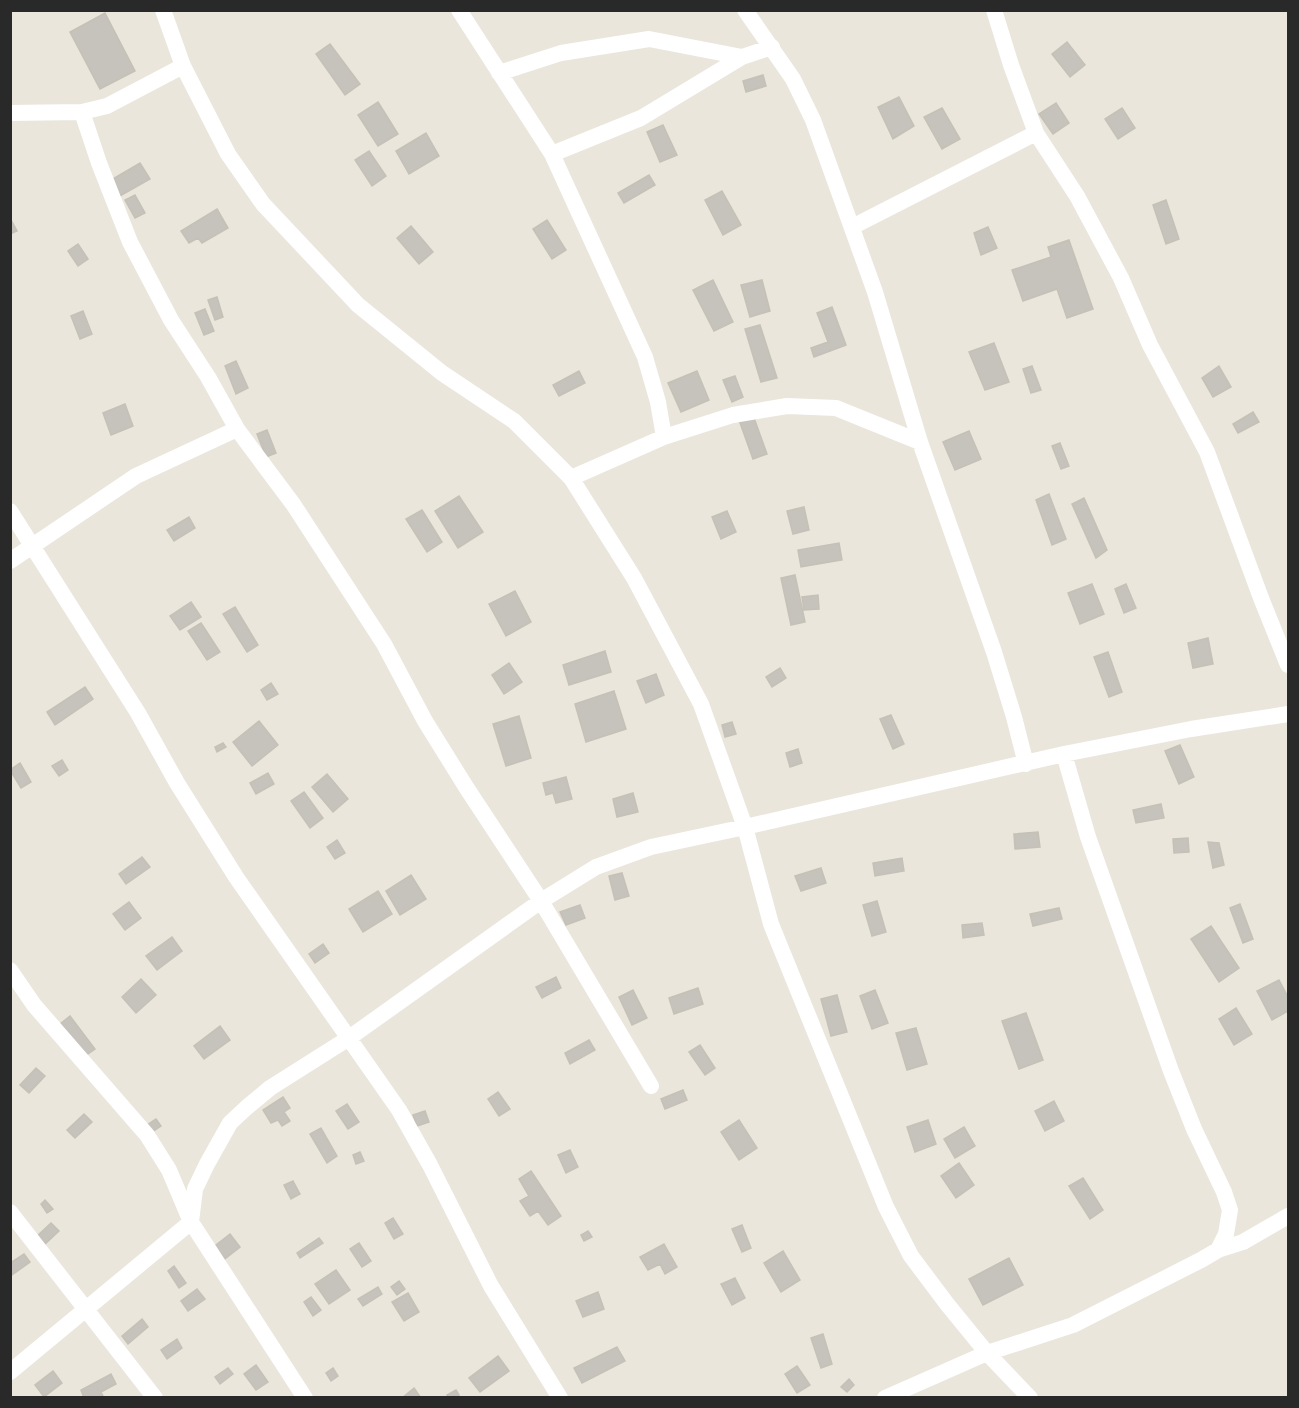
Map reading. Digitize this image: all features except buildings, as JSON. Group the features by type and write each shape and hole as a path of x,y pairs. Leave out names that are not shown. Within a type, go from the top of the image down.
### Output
{"street":[{"path":"164,10 183,66 228,154 262,204 358,305 442,373 514,421 571,478 634,578 701,704 746,827 771,924 886,1207 911,1256 987,1353 1030,1398"},
{"path":"459,10 552,154 645,357 658,402 664,437"},
{"path":"745,10 793,79 813,120 875,292 920,442 994,652 1026,764"},
{"path":"994,10 1036,133 1077,196 1121,278 1150,345 1207,452 1249,567 1288,664"},
{"path":"499,73 561,53 649,39 742,57"},
{"path":"552,154 641,118 742,57 772,47"},
{"path":"10,113 82,112 107,106 183,66"},
{"path":"82,112 130,242 171,320 208,377 237,429 322,546 384,644 425,721 541,901 651,1086"},
{"path":"852,227 1036,133"},
{"path":"571,478 664,437 733,415 787,406 836,408 920,442"},
{"path":"10,561 136,476 237,429"},
{"path":"10,511 138,713 177,783 236,877 399,1110 491,1286 560,1398"},
{"path":"10,1372 190,1222 195,1189 230,1123 270,1088 349,1038 541,901 596,867 651,846 746,827 1064,754 1191,729 1288,714"},
{"path":"1064,754 1088,837 1167,1059 1194,1129 1230,1210 1226,1234 1218,1250"},
{"path":"10,970 34,1005 147,1135 169,1170 190,1222 305,1398"},
{"path":"10,1212 155,1398"},
{"path":"885,1398 987,1353 1073,1325 1218,1250 1243,1242 1288,1216"}]}
